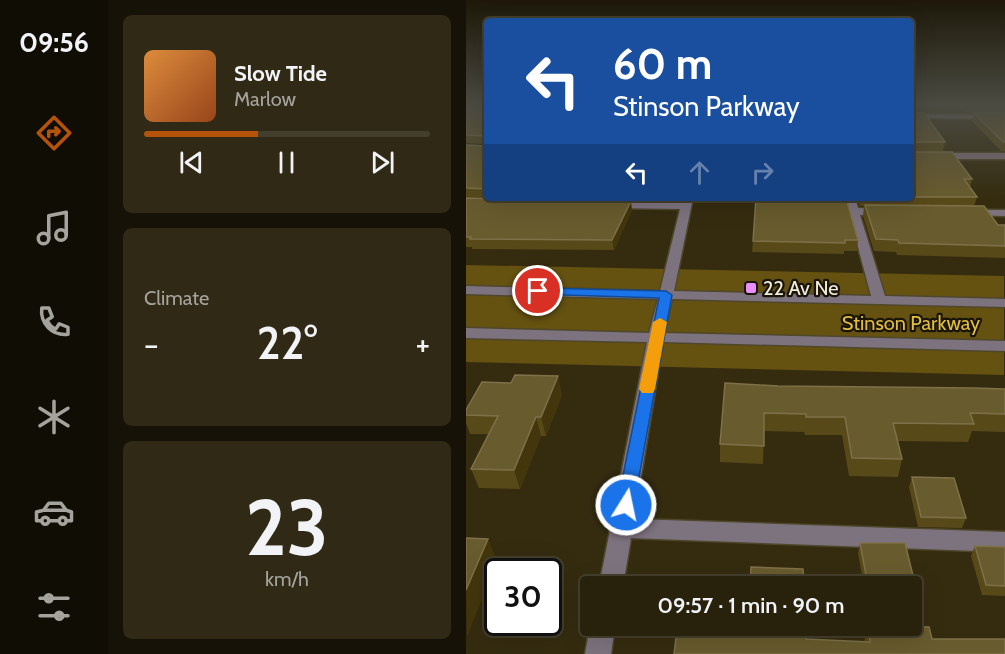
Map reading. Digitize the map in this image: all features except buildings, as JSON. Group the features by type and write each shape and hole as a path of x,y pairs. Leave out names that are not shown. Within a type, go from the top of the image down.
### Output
{"street":[{"path":"914,156 1004,156"},
{"path":"851,201 879,300"},
{"path":"604,204 687,202 656,337 613,576"},
{"path":"853,212 900,212"},
{"path":"958,213 1004,213"},
{"path":"466,290 1004,303"},
{"path":"466,333 1004,346"},
{"path":"622,528 1004,542"},
{"path":"598,654 601,636"}],"green space":[{"name":"Stinson Parkway","path":"466,265 1004,276 1004,375 466,362"}],"slow traffic":[{"path":"647,389 660,322"}],"place":[{"name":"22 Av Ne","path":"751,288"}],"route":[{"path":"538,291 666,295 656,337 626,505"}]}
